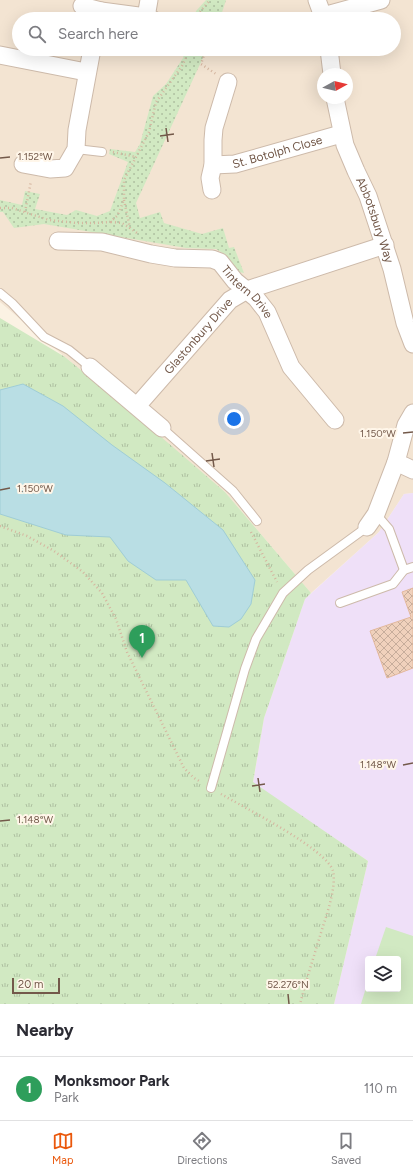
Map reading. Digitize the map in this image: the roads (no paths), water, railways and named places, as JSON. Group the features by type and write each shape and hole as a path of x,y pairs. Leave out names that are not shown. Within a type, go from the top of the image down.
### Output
{"street":[{"path":"149,0 149,12"},
{"path":"317,0 322,12"},
{"path":"343,12 381,0"},
{"path":"82,6 94,12"},
{"path":"0,55 86,72"},
{"path":"29,166 50,169 64,168 76,149 77,130 86,72 90,56"},
{"path":"330,56 331,68"},
{"path":"212,190 210,178 213,164 214,128 228,82"},
{"name":"Abbotsbury Way","path":"336,104 341,134 368,196 385,245 405,323 413,344"},
{"name":"St. Botolph Close","path":"213,164 235,164 341,134"},
{"name":"Tintern Drive","path":"58,241 102,242 151,254 175,258 212,259 220,262 235,282 256,298 267,312 291,367 335,420"},
{"name":"Glastonbury Drive","path":"137,406 230,300 246,290 385,245"},
{"path":"90,367 162,428"},
{"path":"372,521 396,462 406,425 413,412"},
{"path":"396,462 413,470"}],"lane":[{"path":"76,149 102,152"},
{"path":"0,293 12,303 44,337 68,350 90,367"},
{"path":"162,428 229,488 257,521"},
{"path":"211,788 245,669 256,639 283,593 308,570 372,521 389,529 404,570"},
{"path":"340,603 393,584 404,570 413,567"}],"water":[{"path":"23,384 63,406 112,445 165,483 223,530 255,580 251,604 241,619 229,627 213,626 186,580 156,580 128,561 110,537 66,535 0,514 0,390"}],"place":[{"name":"Monksmoor Park","path":"142,658"}]}
